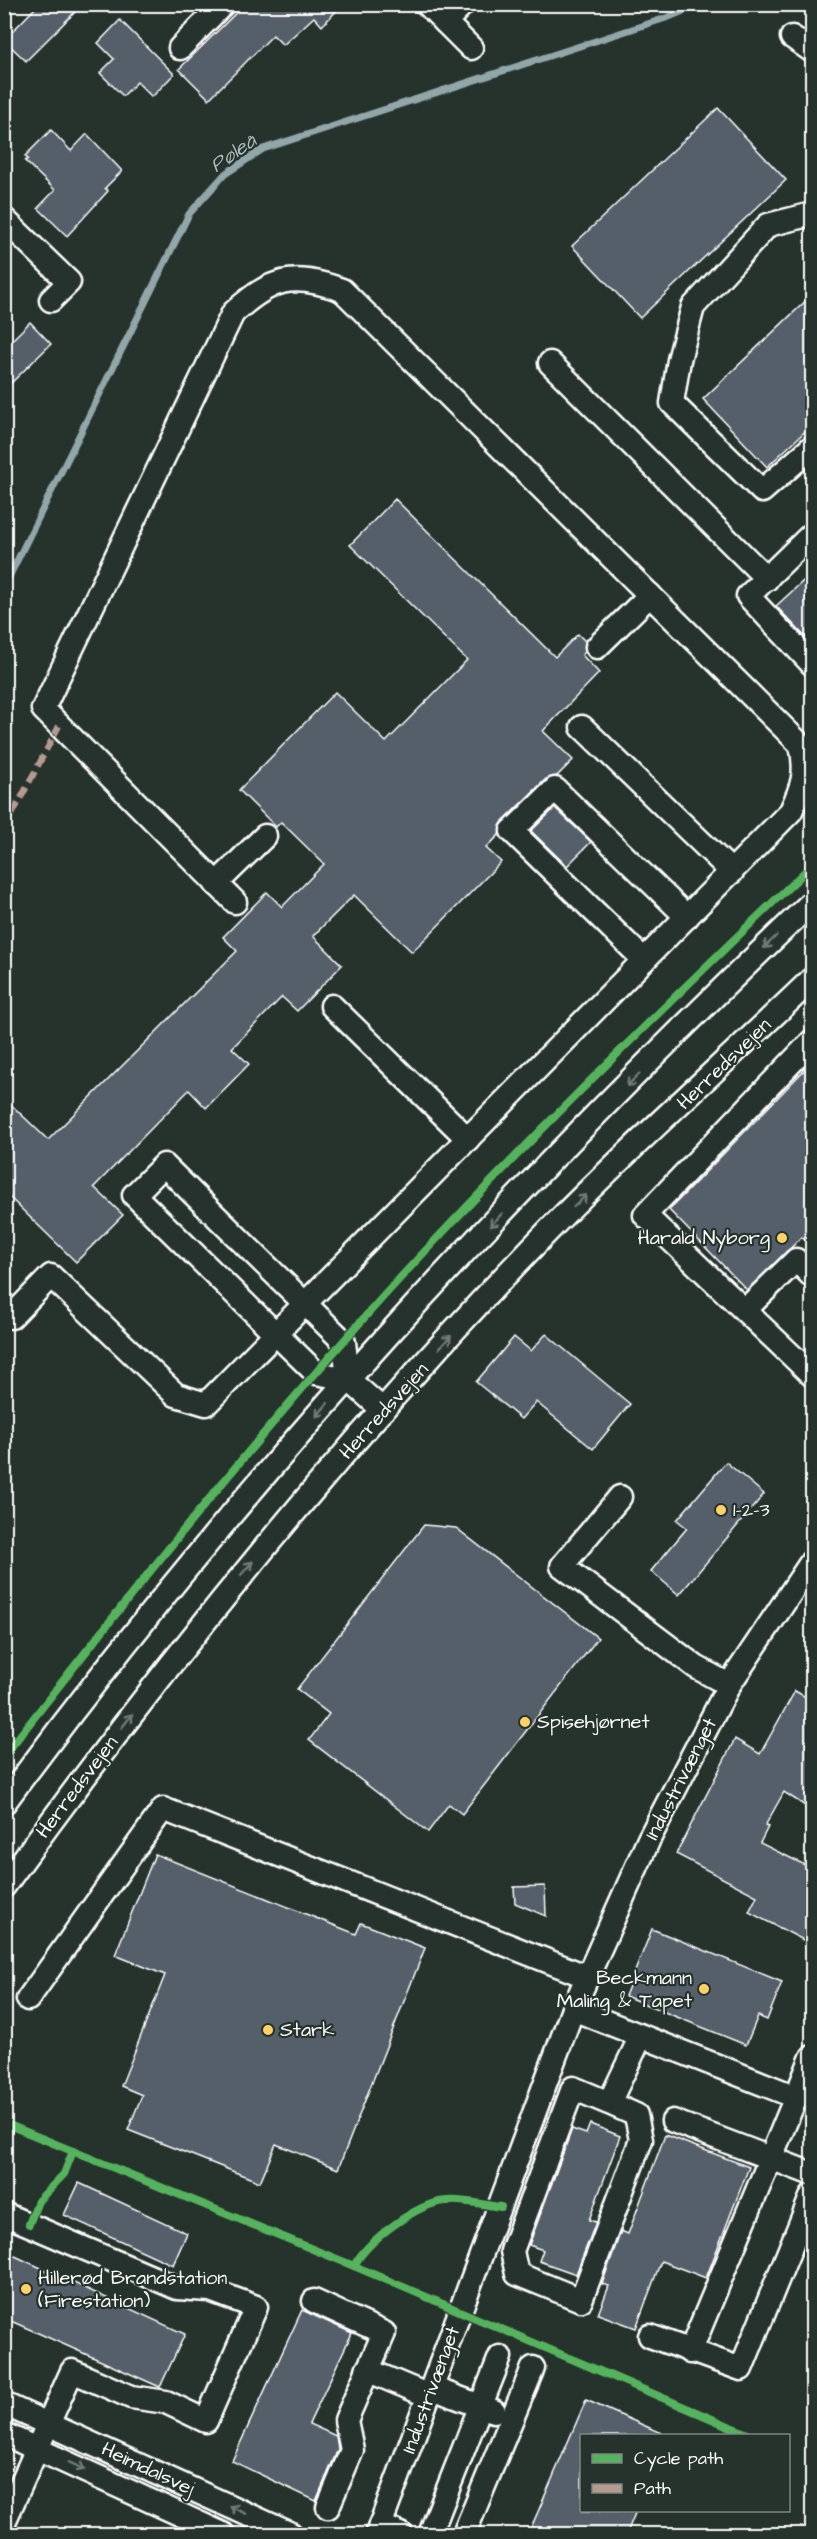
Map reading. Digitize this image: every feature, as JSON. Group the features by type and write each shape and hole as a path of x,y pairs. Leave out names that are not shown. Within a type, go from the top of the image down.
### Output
{"street":[{"path":"180,48 224,4"},
{"path":"427,4 471,48"},
{"path":"446,22 463,4"},
{"path":"792,37 813,51"},
{"path":"813,214 768,225 693,307 679,360 672,403 762,491 813,447"},
{"path":"4,219 69,282 51,300"},
{"path":"4,1310 11,1317 51,1276 176,1395 206,1404 732,872 791,811 802,788 806,767 801,745 342,290 314,280 284,280 256,292 233,313 43,709 235,903"},
{"path":"550,363 767,579"},
{"path":"813,534 748,596 813,663"},
{"path":"597,646 650,595"},
{"path":"582,727 732,872"},
{"path":"644,960 512,831 555,789 687,917"},
{"path":"216,884 264,836"},
{"path":"4,1803 165,1594 348,1379 505,1210 746,966 813,902"},
{"name":"Herredsvejen","path":"4,1886 74,1789 238,1579 383,1410 552,1228 813,979"},
{"path":"332,1006 468,1139"},
{"path":"813,1041 645,1215 813,1375"},
{"path":"348,1379 344,1342 164,1165 135,1195 315,1373 348,1379 383,1410"},
{"path":"746,1309 796,1260 813,1276"},
{"path":"620,1497 562,1566 696,1667 729,1686"},
{"name":"Industrivænget","path":"379,2530 573,2009 649,1839 729,1686 813,1561"},
{"path":"28,1999 163,1809 588,1977"},
{"path":"573,2009 796,2097"},
{"path":"609,2103 641,2036"},
{"path":"690,2352 813,2057"},
{"path":"573,2088 609,2103 636,2115 641,2140 581,2300 517,2274 513,2251 573,2088"},
{"path":"673,2121 813,2174"},
{"path":"650,2336 741,2369 813,2195"},
{"path":"4,2214 177,2288 210,2290 256,2307 206,2421 166,2402 131,2397 72,2371 4,2522"},
{"path":"487,2241 513,2251"},
{"path":"314,2301 384,2333 346,2420 352,2450 328,2507"},
{"path":"430,2535 500,2357"},
{"path":"464,2535 533,2368"},
{"path":"368,2370 512,2418"},
{"name":"Heimdalsvej","path":"4,2404 291,2535"},
{"name":"Heimdalsvej","path":"4,2434 223,2535"},
{"path":"379,2530 401,2535"}],"building":[{"path":"39,4 83,4 26,61 4,40"},
{"path":"245,4 343,4 322,26 314,17 283,45 273,35 209,99 179,69"},
{"path":"120,20 174,74 152,97 137,82 123,96 100,73 114,59 98,43"},
{"path":"718,108 786,180 640,318 572,246"},
{"path":"51,130 71,151 87,134 122,171 105,188 108,191 67,236 38,208 55,190 25,161 28,159 25,156"},
{"path":"813,294 813,424 767,467 703,399"},
{"path":"30,322 51,344 4,390 4,348"},
{"path":"395,499 555,657 578,634 585,641 585,652 582,655 599,673 543,731 573,760 557,776 546,779 503,821 499,835 486,848 501,862 412,952 354,895 313,936 342,965 297,1011 282,997 232,1048 249,1064 206,1108 189,1090 94,1187 123,1215 76,1262 4,1192 4,1098 48,1140 237,951 223,937 267,892 282,907 324,864 281,822 276,827 239,790 335,692 386,742 467,660 350,545"},
{"path":"813,572 813,645 776,606"},
{"path":"555,808 591,842 567,866 531,831"},
{"path":"813,1061 813,1248 802,1237 747,1290 669,1210"},
{"path":"546,1334 630,1404 593,1449 536,1402 521,1419 476,1382 514,1337 531,1351"},
{"path":"726,1462 764,1494 679,1595 651,1571 687,1528 677,1520"},
{"path":"424,1525 456,1528 598,1638 462,1814 449,1804 428,1832 309,1740 329,1714 297,1689"},
{"path":"795,1691 813,1701 813,1811 784,1792 765,1826 768,1827 760,1843 813,1869 813,1945 749,1912 757,1896 676,1854 735,1739 760,1754"},
{"name":"Stark","path":"155,1854 356,1934 361,1923 425,1948 338,2169 276,2144 260,2182 128,2130 142,2095 121,2086 165,1975 115,1955"},
{"path":"545,1886 546,1916 515,1903 514,1887"},
{"name":"Beckmann Maling & Tapet","path":"652,1929 782,1982 767,2020 758,2016 746,2045 625,1996"},
{"path":"590,2124 620,2136 589,2220 596,2222 576,2274 539,2261 543,2250 529,2245 572,2129 586,2134"},
{"path":"665,2135 749,2167 706,2278 661,2261 636,2328 598,2314 609,2286 602,2284 621,2231 628,2234"},
{"path":"79,2183 187,2233 173,2265 64,2215"},
{"path":"4,2251 185,2334 160,2387 4,2318"},
{"path":"302,2310 352,2333 309,2424 336,2436 338,2449 316,2501 232,2461"},
{"path":"586,2400 663,2434 580,2434 580,2512 636,2512 626,2535 528,2535"}],"waterway":[{"name":"Pøleå","path":"4,587 189,214 225,174 263,149 669,17 700,4"}],"marked path":[{"path":"4,830 59,726"}],"cycle path":[{"path":"4,1756 198,1512 299,1392 402,1276 604,1067 812,865"},
{"path":"4,2123 354,2266 747,2434"},
{"path":"29,2224 38,2201 64,2174 73,2151"},
{"path":"354,2266 360,2256 381,2235 421,2208 446,2201 466,2201 501,2207"}],"place":[{"name":"Harald Nyborg","path":"782,1238"},
{"name":"1-2-3","path":"721,1510"},
{"name":"Spisehjørnet","path":"525,1722"},
{"name":"Beckmann Maling & Tapet","path":"704,1989"},
{"name":"Stark","path":"268,2030"},
{"name":"Hillerød Brandstation (Firestation)","path":"26,2289"}]}
